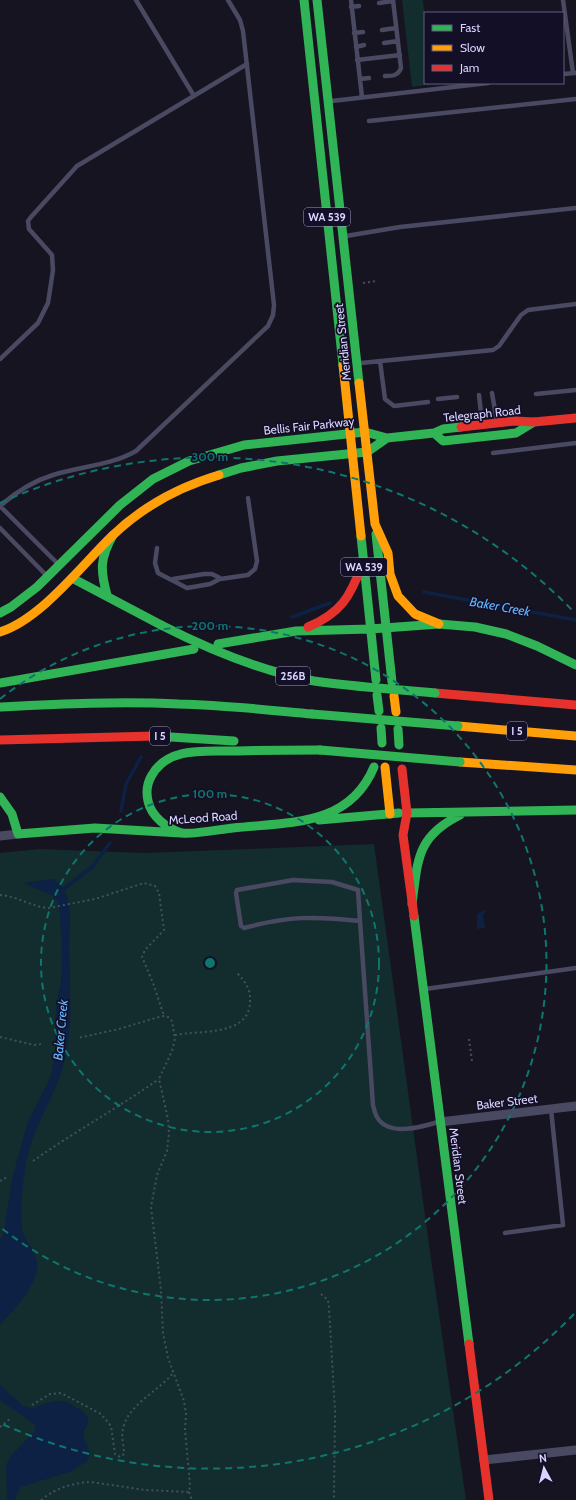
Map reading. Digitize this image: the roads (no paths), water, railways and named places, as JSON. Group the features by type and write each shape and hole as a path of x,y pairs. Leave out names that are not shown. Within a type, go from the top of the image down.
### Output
{"main road":[{"name":"Meridian Street","path":"304,0 376,680"},
{"name":"Meridian Street","path":"317,0 392,682"},
{"path":"320,154 328,166 335,227 343,237"},
{"name":"Telegraph Road","path":"387,438 434,433 443,429 498,423 534,422 576,418"},
{"name":"Telegraph Road","path":"434,433 443,441 516,433 534,422"},
{"name":"Bellis Fair Parkway","path":"0,613 12,607 47,576 120,504 153,480 189,461 244,445 365,432 387,438"},
{"path":"0,632 13,628 24,621 60,590 113,535 163,497 198,481 241,468 277,461 367,452 387,438"},
{"path":"375,524 388,553 390,574 398,596 415,614 439,624"},
{"path":"107,595 102,580 102,557 104,550 113,535"},
{"path":"296,631 321,622 339,610 352,593 363,562"},
{"path":"59,565 72,578"},
{"path":"47,576 60,590"},
{"name":"256B","path":"72,578 107,595 161,625 225,656 281,674 336,684 576,705"},
{"path":"218,644 296,631 370,629 439,624 475,627 506,634 538,646 576,665"},
{"path":"0,684 194,650"},
{"path":"377,695 379,711"},
{"path":"394,696 396,712"},
{"name":"I 5","path":"0,707 93,703 217,705 576,736"},
{"path":"380,743 381,728"},
{"path":"398,729 399,745"},
{"name":"I 5","path":"0,740 89,736 157,736 226,740 320,750 576,770"},
{"path":"183,832 165,826 158,821 148,804 147,794 151,775 164,761 175,756 193,752 320,750"},
{"path":"312,820 347,804 356,797 365,785 374,767"},
{"name":"Meridian Street","path":"385,768 390,814 403,835"},
{"name":"Meridian Street","path":"402,769 407,813 403,835 489,1500"},
{"path":"0,797 12,812 18,834"},
{"name":"McLeod Road","path":"18,834 95,828 160,833 407,813 576,810"},
{"path":"412,904 418,860 427,838 440,824 470,811"}],"street":[{"name":"McLeod Road","path":"0,836 18,834"},
{"name":"Baker Street","path":"440,1122 576,1106"},
{"path":"484,1460 576,1450"}],"lane":[{"path":"136,0 194,96"},
{"path":"59,565 0,506 18,492 36,482 58,474 123,458 136,451 268,326 273,316 274,305 247,64 240,20 228,0"},
{"path":"351,0 362,97"},
{"path":"563,0 574,73 564,74"},
{"path":"379,3 393,1 400,55 400,72 396,75 385,76"},
{"path":"351,7 360,6"},
{"path":"382,30 396,28"},
{"path":"354,33 362,32"},
{"path":"384,43 398,41"},
{"path":"356,46 364,46"},
{"path":"358,60 400,55"},
{"path":"0,359 38,323 44,315 48,303 52,270 52,255 29,230 28,221 77,166 247,64"},
{"path":"360,80 369,78"},
{"path":"328,101 479,84"},
{"path":"369,121 576,99"},
{"path":"343,237 400,227 576,208"},
{"path":"357,363 493,350 499,346 521,315 528,310 576,304"},
{"path":"380,361 385,399 394,406 428,402"},
{"path":"536,394 576,390"},
{"path":"492,393 498,423"},
{"path":"479,395 482,425"},
{"path":"438,400 457,397"},
{"path":"493,453 576,443"},
{"path":"157,548 154,563 155,569 158,573 187,588 210,584 220,579 248,575 255,569 257,561 248,498"},
{"path":"0,528 47,576"},
{"path":"171,579 212,574 220,579"},
{"path":"360,920 318,917 290,918 273,920 244,928 241,926 236,893 237,890 293,880 332,882 358,890 373,1105 377,1118 384,1125 398,1129 413,1129 440,1122"},
{"path":"423,989 576,968"},
{"path":"505,1233 563,1225 551,1108"}],"water":[{"path":"54,879 62,887 66,894 70,910 70,1025 66,1055 62,1070 31,1143 22,1193 21,1216 23,1232 36,1258 37,1270 33,1283 25,1296 0,1325 0,1240 3,1235 12,1179 28,1121 51,1076 55,1051 56,1005 61,982 62,956 60,913 57,900 51,895 23,883"},
{"path":"483,910 486,911 483,915 485,928 477,929 477,915"},
{"path":"0,1385 23,1406 32,1408 54,1401 65,1401 84,1412 88,1418 88,1424 84,1430 84,1438 90,1453 87,1461 72,1471 21,1487 15,1500 7,1500 6,1465 10,1457 35,1431 35,1425 0,1400"}],"waterway":[{"name":"Baker Creek","path":"424,592 576,620"},
{"name":"Baker Creek","path":"292,617 330,603"},
{"name":"Baker Creek","path":"121,811 126,784 141,757"},
{"name":"Baker Creek","path":"61,891 92,867 110,843"}]}
